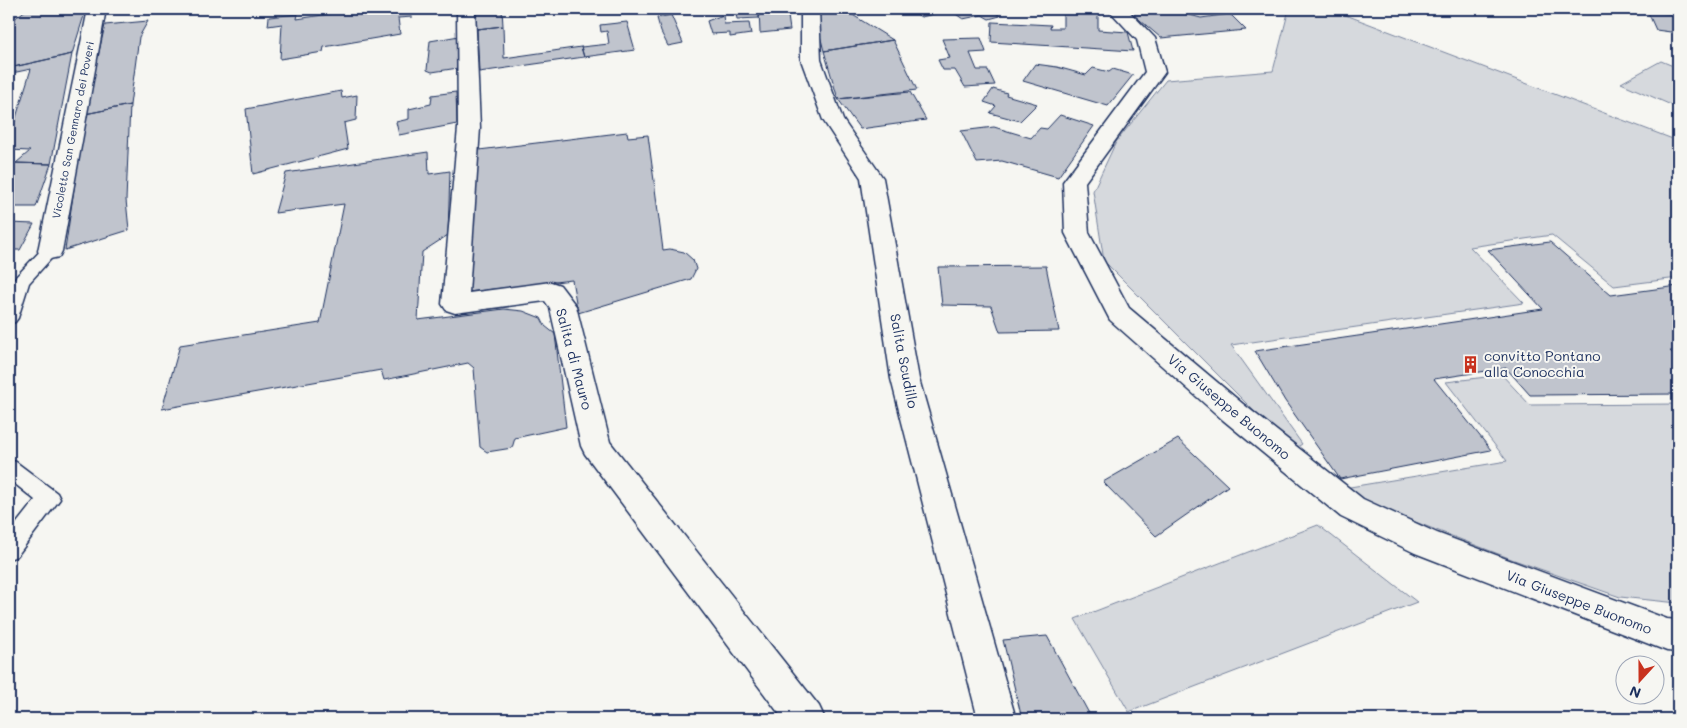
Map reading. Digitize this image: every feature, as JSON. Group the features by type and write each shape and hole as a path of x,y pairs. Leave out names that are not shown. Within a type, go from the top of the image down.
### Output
{"street":[{"name":"Vicoletto San Gennaro dei Poveri","path":"50,251 97,9"},
{"name":"Salita di Mauro","path":"466,9 469,128 455,304 551,291 563,306 596,446 806,719"},
{"name":"Salita Scudillo","path":"810,9 811,60 833,120 872,178 905,379 997,719"},
{"name":"Via Giuseppe Buonomo","path":"1117,9 1146,38 1155,72 1074,182 1077,233 1119,314 1233,412 1352,508 1426,543 1673,636"}],"lane":[{"path":"9,318 21,282 50,251"},
{"path":"9,468 49,499 9,549"}],"shaded area":[{"path":"1289,9 1330,9 1678,141 1678,278 1614,286 1552,235 1470,247 1524,303 1231,345 1302,444 1293,450 1104,261 1093,191 1116,142 1166,80 1273,71"},
{"path":"1661,61 1678,68 1678,108 1621,83"},
{"path":"1502,375 1530,405 1678,404 1678,603 1620,597 1514,560 1379,508 1338,489 1507,461 1446,382"},
{"path":"1318,525 1417,602 1129,712 1075,619"}],"building":[{"path":"27,9 86,9 72,54 9,68 9,23"},
{"path":"361,9 410,9 412,17 398,18 400,34 324,47 323,52 280,59 282,24 268,26 269,17 298,14 297,19"},
{"path":"475,9 502,9 503,26 477,29"},
{"path":"735,9 759,9 759,18 737,19"},
{"path":"759,9 787,9 790,30 760,33"},
{"path":"843,9 893,40 824,51 814,12"},
{"path":"909,9 956,9 921,17"},
{"path":"991,9 1000,16 989,19 982,15 963,19 950,10"},
{"path":"1127,9 1179,9 1186,14 1201,18 1230,14 1246,30 1161,38"},
{"path":"1647,10 1678,15 1678,33 1656,30"},
{"path":"1063,11 1098,14 1098,30 1128,32 1133,51 991,42 992,22 1051,25 1050,28 1063,28"},
{"path":"671,15 683,43 668,46 657,18"},
{"path":"723,15 724,24 749,23 751,34 730,37 730,33 711,34 707,21"},
{"path":"148,21 139,37 130,105 85,114 105,25"},
{"path":"627,22 635,50 584,57 581,47 609,44 607,31 601,32 600,25"},
{"path":"503,26 504,58 581,47 584,57 479,72 477,29"},
{"path":"459,36 458,68 432,72 427,70 430,41"},
{"path":"981,38 986,52 970,53 977,70 988,70 995,85 965,87 955,70 943,70 938,60 950,58 942,39"},
{"path":"893,40 917,90 838,99 824,51"},
{"path":"72,54 51,164 16,163 30,151 9,150 9,124 14,124 31,69 12,73 9,76 9,68"},
{"path":"1035,64 1057,67 1086,75 1093,68 1109,72 1113,69 1133,75 1108,106 1023,81"},
{"path":"993,89 1037,104 1020,121 990,113 996,106 984,102"},
{"path":"341,91 342,98 357,95 356,120 344,123 348,149 253,174 246,109"},
{"path":"456,92 457,124 399,135 396,122 409,119 409,109 431,104 432,95"},
{"path":"910,92 926,120 860,129 838,99"},
{"path":"130,105 126,200 129,230 65,250 85,114"},
{"path":"1060,115 1094,126 1058,177 1002,161 977,163 961,131 994,127 1031,138 1040,128 1047,129"},
{"path":"627,132 628,137 648,135 663,250 670,249 684,252 693,260 696,269 691,279 578,313 572,280 468,292 479,150"},
{"path":"428,152 429,174 450,171 448,235 422,252 418,320 504,309 523,311 541,318 545,326 555,334 566,427 515,438 512,448 487,452 480,447 474,368 468,363 384,380 381,370 162,409 180,345 320,323 344,204 275,213 286,173"},
{"path":"9,163 51,164 36,207 9,207"},
{"path":"9,223 34,224 20,250 9,250"},
{"name":"convitto Pontano alla Conocchia","path":"1550,242 1611,295 1678,286 1678,351 1670,351 1678,359 1678,394 1530,395 1506,368 1434,379 1491,450 1340,479 1285,401 1255,351 1543,309 1488,250"},
{"path":"1046,266 1059,331 1000,332 991,306 942,305 938,267"},
{"path":"1178,439 1228,486 1156,536 1103,482"},
{"path":"1047,636 1092,719 1022,719 1003,640"}],"place":[{"name":"convitto Pontano alla Conocchia","path":"1470,364"}]}
